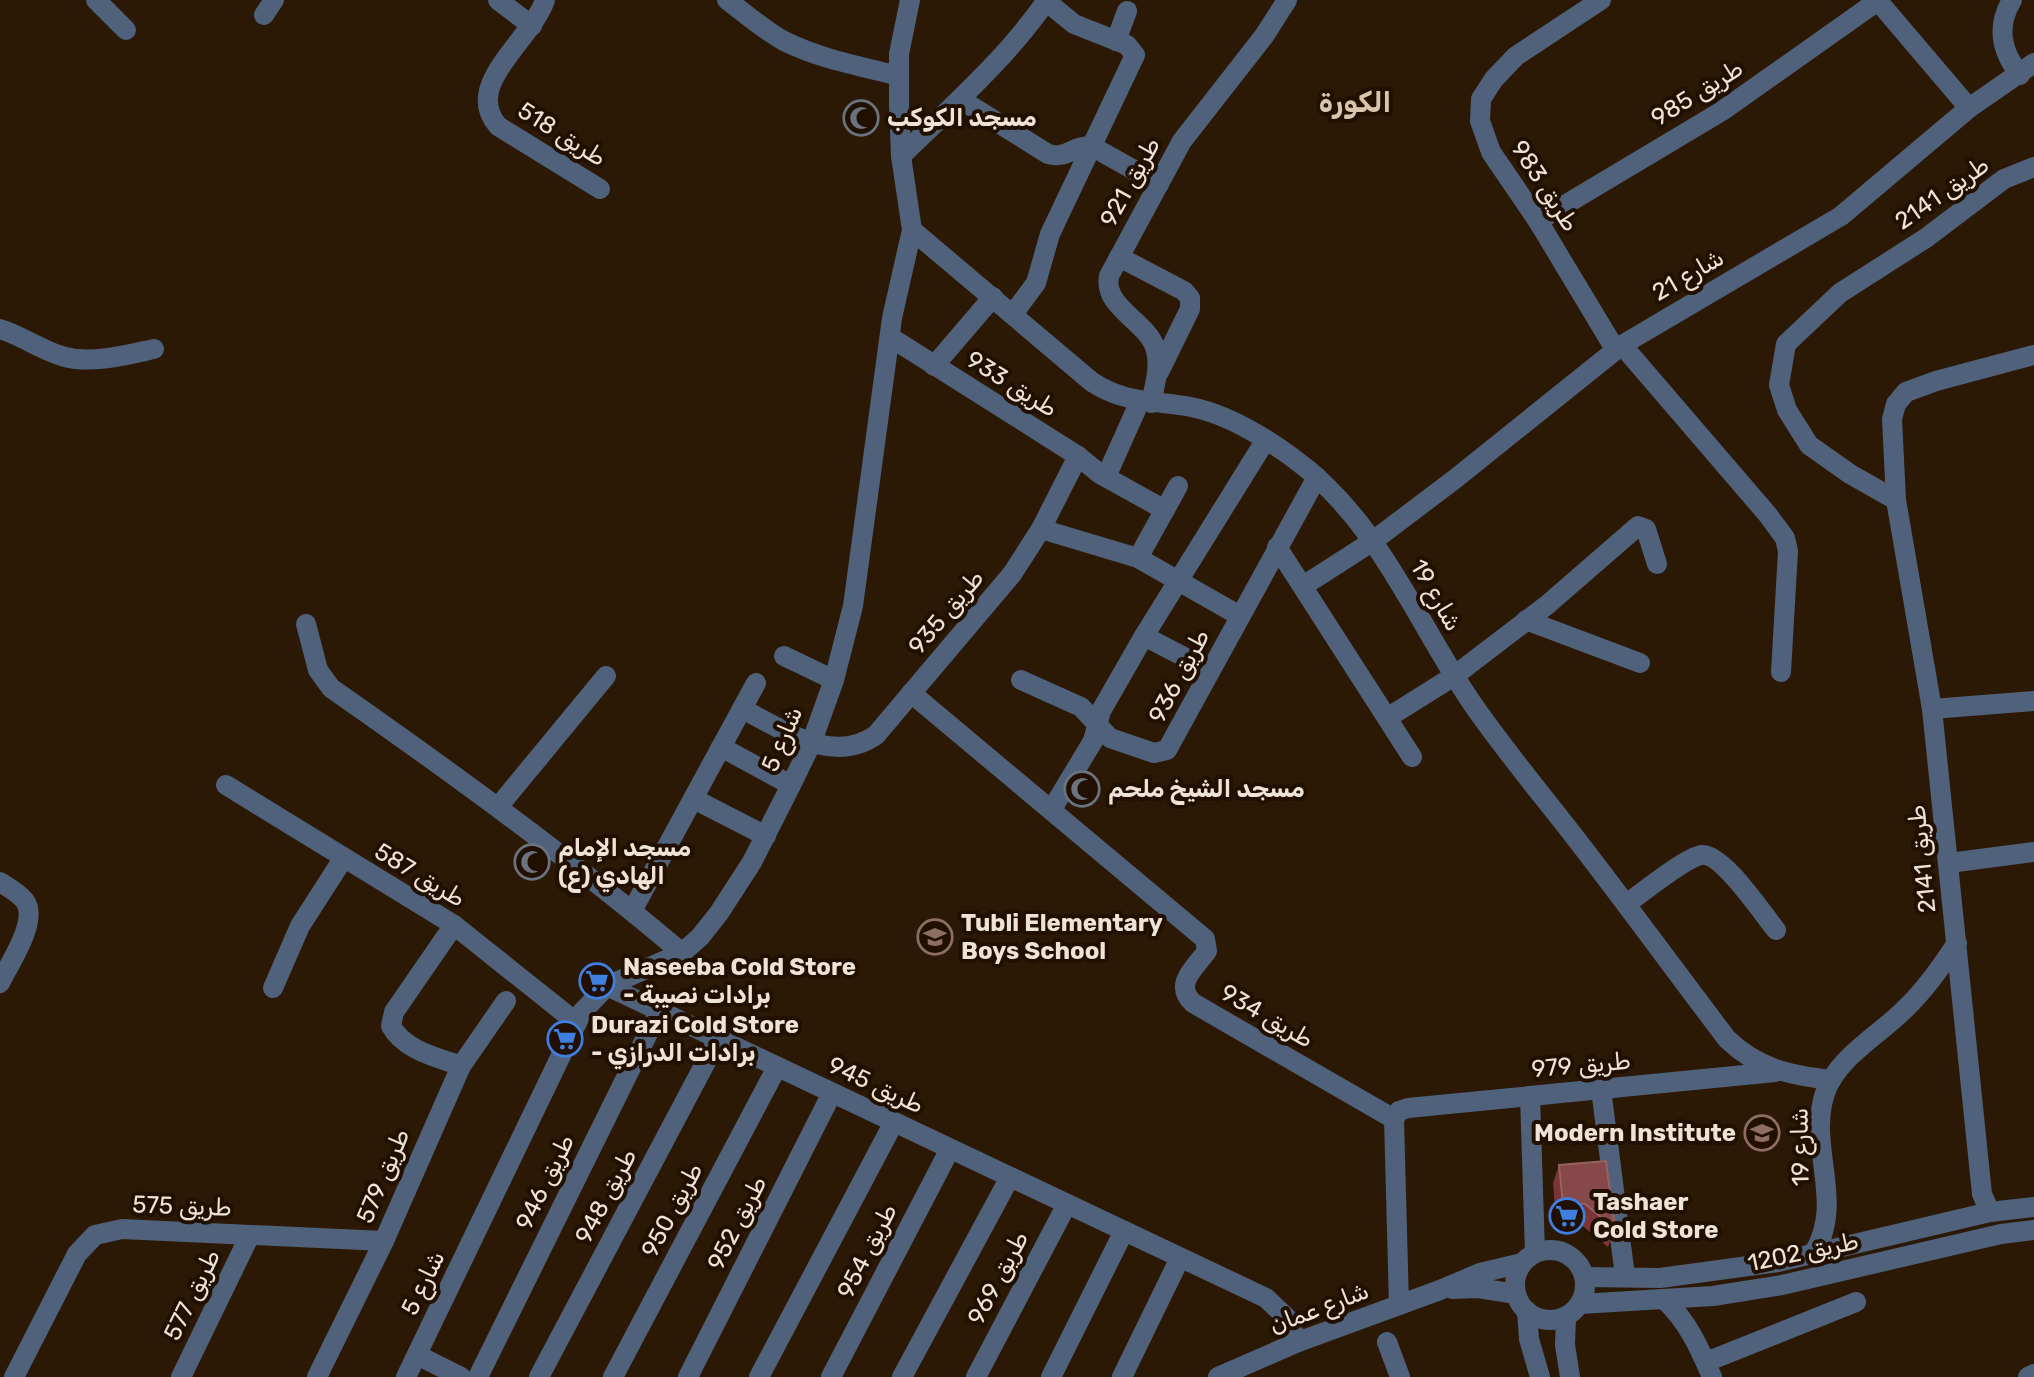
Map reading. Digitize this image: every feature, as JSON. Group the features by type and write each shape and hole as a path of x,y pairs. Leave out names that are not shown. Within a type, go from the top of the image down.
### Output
{"street":[{"path":"96,0 126,30"},
{"path":"498,0 532,26"},
{"name":"طريق 518","path":"545,0 532,26 491,81 486,100 488,110 498,126 600,189"},
{"path":"727,0 783,40 802,49 899,76"},
{"name":"شارع 5","path":"406,1377 589,1002 607,986 692,946 719,913 766,836 811,744 834,680 855,594 895,299 912,230 901,156 899,76 903,27 910,0"},
{"name":"طريق 921","path":"1146,402 1157,376 1154,345 1110,293 1109,276 1196,121 1264,36 1287,0"},
{"name":"طريق 983","path":"1601,0 1516,56 1494,79 1481,99 1480,121 1491,152 1618,347 1785,538 1788,551 1781,672"},
{"name":"طريق 985","path":"1538,221 1722,111 1878,0 1969,108"},
{"path":"2012,0 2002,21 2005,54 2027,69"},
{"path":"901,156 1004,54 1046,1 1074,24 1131,47 1134,59 1050,234 1036,283 1013,314"},
{"path":"1116,41 1127,11"},
{"name":"شارع 21","path":"1303,586 1373,541 1455,479 1618,347 1841,216 1969,108 2027,69"},
{"path":"960,99 1048,154 1060,157 1081,146 1093,147 1159,184"},
{"name":"طريق 2141","path":"1896,500 1850,474 1809,445 1787,410 1779,385 1786,344 1840,293 1926,238 2004,179 2034,167"},
{"name":"شارع 19","path":"912,230 1107,392 1214,414 1265,441 1317,477 1373,541 1484,720 1727,1039 1751,1060 1778,1072 1831,1080"},
{"path":"1119,257 1184,291 1190,298 1190,309 1157,376"},
{"path":"934,366 993,297"},
{"path":"0,329 63,357 82,360 154,349"},
{"name":"طريق 933","path":"890,337 1106,477 1165,510"},
{"name":"طريق 2141","path":"1990,1212 1982,1194 1932,709 1896,500 1892,419 1896,404 1906,392 2034,355"},
{"path":"1106,477 1146,402"},
{"path":"1052,809 1093,741 1101,711 1144,636 1265,441"},
{"name":"طريق 935","path":"811,744 851,748 876,735 1001,588 1041,529 1078,456"},
{"name":"طريق 936","path":"1021,680 1076,704 1110,738 1154,753 1167,750 1317,477"},
{"path":"1138,558 1178,486"},
{"path":"1387,718 1454,676 1638,526 1646,529 1657,564"},
{"path":"1041,529 1138,558 1240,616"},
{"path":"1277,547 1412,757"},
{"path":"1526,620 1640,663"},
{"path":"306,624 318,670 326,683 498,807 682,953"},
{"path":"1144,636 1209,670"},
{"path":"784,656 834,680"},
{"path":"498,807 606,676"},
{"path":"632,911 756,683"},
{"name":"طريق 934","path":"911,693 1205,939 1207,951 1184,980 1185,993 1193,1003 1394,1119"},
{"path":"1932,709 2034,701"},
{"path":"742,709 811,744"},
{"path":"721,747 791,785"},
{"name":"طريق 587","path":"226,785 454,925 577,1023"},
{"path":"694,799 766,836"},
{"path":"1949,863 2034,852"},
{"path":"1626,904 1689,860 1702,855 1715,858 1726,868 1776,930"},
{"path":"273,988 300,926 343,859"},
{"path":"0,882 22,898 30,914 28,926 0,983"},
{"path":"454,925 394,1012 391,1026 397,1037 408,1045 461,1066"},
{"name":"شارع 19","path":"1813,1254 1828,1214 1821,1119 1822,1105 1831,1080 1921,994 1957,943"},
{"name":"طريق 945","path":"607,986 1266,1298 1286,1317 1298,1342"},
{"name":"طريق 579","path":"317,1377 384,1241 461,1066 506,1001"},
{"name":"طريق 946","path":"478,1377 659,1011"},
{"name":"طريق 948","path":"539,1377 718,1039"},
{"name":"طريق 950","path":"613,1377 777,1067"},
{"name":"طريق 979","path":"1394,1119 1399,1111 1408,1108 1778,1072"},
{"path":"1601,1089 1625,1276"},
{"name":"طريق 952","path":"688,1377 832,1093"},
{"path":"1529,1258 1530,1096"},
{"path":"1394,1119 1399,1305"},
{"path":"759,1377 894,1122"},
{"name":"طريق 954","path":"831,1377 950,1149"},
{"path":"902,1377 1010,1177"},
{"name":"طريق 969","path":"976,1377 1067,1204"},
{"name":"طريق 1202","path":"1585,1277 1660,1278 1778,1262 1990,1212 2034,1207"},
{"name":"شارع 19","path":"1828,1214 1847,1247"},
{"name":"طريق 575","path":"14,1377 77,1254 95,1235 122,1229 384,1241"},
{"name":"طريق 1202","path":"1573,1310 1713,1296 1782,1285 2001,1234 2034,1230"},
{"path":"1051,1377 1124,1231"},
{"name":"طريق 577","path":"181,1377 250,1235"},
{"path":"1782,1285 1838,1262 1847,1247"},
{"path":"1540,1377 1529,1339 1517,1273 1529,1258 1546,1250 1566,1253 1575,1259 1585,1277 1586,1286 1573,1310 1565,1345 1570,1377"},
{"path":"1122,1377 1180,1258"},
{"name":"شارع عمان","path":"1223,1376 1298,1342 1480,1273 1529,1258"},
{"name":"شارع عمان","path":"1440,1290 1478,1288 1522,1302"},
{"path":"1694,1335 1701,1315 1713,1296"},
{"path":"1664,1299 1694,1335 1709,1370 1856,1302"},
{"path":"1522,1302 1545,1320 1573,1310"},
{"path":"1387,1342 1400,1377"},
{"path":"417,1355 461,1377"},
{"path":"2028,1377 2034,1374"}],"building":[{"path":"1606,1161 1615,1229 1585,1204 1563,1204 1559,1165"}],"place":[{"name":"مسجد الكوكب","path":"861,118"},
{"name":"مسجد الشيخ ملحم","path":"1082,789"},
{"name":"مسجد الإمام الهادي (ع)","path":"532,862"},
{"name":"Tubli Elementary Boys School","path":"935,937"},
{"name":"Naseeba Cold Store - برادات نصيبة","path":"597,981"},
{"name":"Durazi Cold Store - برادات الدرازي","path":"565,1039"},
{"name":"Modern Institute","path":"1762,1133"},
{"name":"Tashaer Cold Store","path":"1567,1216"}],"district":[{"name":"الكورة","path":"1355,102"}]}
